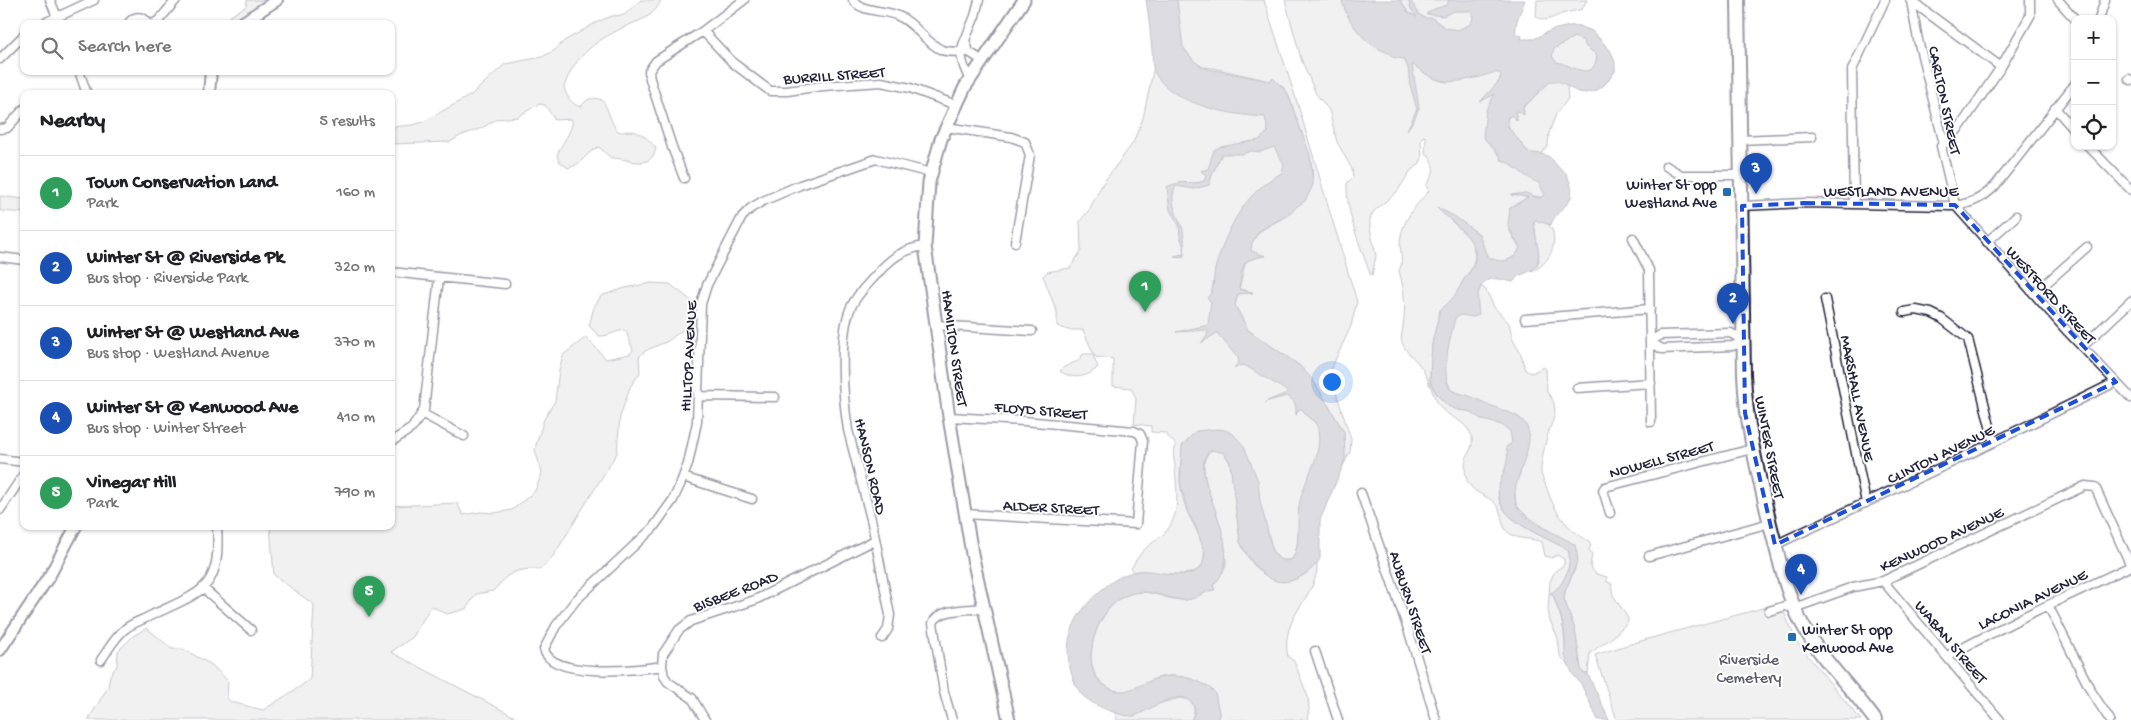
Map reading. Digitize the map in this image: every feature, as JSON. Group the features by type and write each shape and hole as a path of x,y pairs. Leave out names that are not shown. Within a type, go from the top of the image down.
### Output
{"main road":[{"name":"HAMILTON STREET","path":"1009,720 983,608 965,514 935,325 925,246 931,173 946,127 970,80 1024,0"},
{"name":"WINTER STREET","path":"1738,0 1746,413 1752,449 1775,546 1794,608 1811,640 1875,720"}],"street":[{"path":"50,0 59,20 94,0"},
{"path":"159,20 176,0"},
{"path":"246,20 276,0"},
{"path":"684,178 650,79 651,67 656,61 703,31 744,0"},
{"path":"854,0 859,6 895,14 907,20 939,49 948,52 969,52 983,61"},
{"path":"874,9 875,0"},
{"path":"970,80 962,64 960,51 975,16 979,0"},
{"path":"1854,203 1852,70 1885,0"},
{"path":"1910,0 2001,67"},
{"name":"CARLTON STREET","path":"1910,0 1944,144 1941,146 1955,206"},
{"path":"1944,144 1960,127 2001,67 2030,16 2030,0"},
{"path":"2058,0 2071,15"},
{"path":"2100,15 2105,0"},
{"path":"131,20 138,17 145,20"},
{"name":"BURRILL STREET","path":"703,31 733,63 770,90 787,91 881,82 910,88 956,105"},
{"path":"0,59 20,39"},
{"path":"965,40 969,52"},
{"path":"80,75 85,90"},
{"path":"209,90 211,75"},
{"name":"WESTLAND AVENUE","path":"1742,206 1805,203 1955,206 1976,201 1988,193 2071,89"},
{"path":"2055,108 2071,126"},
{"path":"0,128 6,128 20,113"},
{"path":"946,127 1011,137 1024,142 1030,155 1015,242"},
{"path":"1741,140 1812,137"},
{"path":"2092,150 2131,190"},
{"name":"HILLTOP AVENUE","path":"662,666 632,670 590,670 557,662 546,655 544,646 561,620 589,586 653,528 673,500 683,477 693,445 699,396 699,313 704,294 746,212 763,201 800,185 876,159 931,173"},
{"path":"1666,166 1681,175 1741,175"},
{"name":"WESTFORD STREET","path":"1955,206 2082,347 2131,398"},
{"path":"1987,242 2016,216"},
{"path":"1633,238 1649,270 1651,422"},
{"name":"HANSON ROAD","path":"882,638 891,622 875,540 846,414 845,328 850,308 880,270 902,252 925,246"},
{"path":"2034,294 2087,247"},
{"path":"0,257 20,260"},
{"path":"395,272 504,284"},
{"path":"395,440 408,432 423,414 438,277"},
{"name":"MARSHALL AVENUE","path":"1825,300 1866,503"},
{"path":"2082,347 2131,301"},
{"path":"1525,319 1650,309"},
{"path":"1904,312 1916,310 1931,313 1942,318 1968,339 1994,442"},
{"path":"935,325 1032,331"},
{"path":"1650,342 1660,335 1731,333 1744,342"},
{"path":"1650,342 1662,349 1732,346 1744,342"},
{"name":"CLINTON AVENUE","path":"1775,546 2116,382"},
{"path":"1577,388 1651,383"},
{"path":"699,396 775,397"},
{"path":"423,414 464,436"},
{"name":"FLOYD STREET","path":"949,417 1024,421 1134,431 1140,434 1143,441 1136,524"},
{"name":"NOWELL STREET","path":"1610,513 1603,490 1605,487 1752,449"},
{"path":"0,459 20,462"},
{"path":"683,477 752,499"},
{"path":"0,510 20,480"},
{"name":"KENWOOD AVENUE","path":"1769,611 1785,606 1794,608 1853,587 1883,580 2078,488 2090,486 2095,487 2131,566"},
{"name":"AUBURN STREET","path":"1361,493 1436,720"},
{"name":"ALDER STREET","path":"965,514 1136,524"},
{"path":"1649,556 1770,523"},
{"path":"0,650 50,575 74,530"},
{"path":"101,660 125,629 191,597 203,588 211,578 217,562 219,551 217,530"},
{"name":"BISBEE ROAD","path":"662,666 665,650 679,630 691,621 755,600 875,540"},
{"name":"LACONIA AVENUE","path":"1947,656 2131,566"},
{"name":"WABAN STREET","path":"1883,580 2000,720"},
{"path":"203,588 251,630"},
{"path":"2048,605 2092,691 2110,720"},
{"path":"952,720 942,680 933,623 934,619 944,613 983,608"},
{"path":"1315,651 1338,720"},
{"path":"662,666 665,678 692,698 705,720"}],"highlighted area":[{"path":"1805,203 1955,205 2116,382 1775,545 1745,413 1742,206"}],"green space":[{"path":"247,0 265,0 237,20 229,20 229,17 246,6"},
{"path":"641,0 661,0 655,10 644,19 607,36 589,49 574,65 564,87 570,100 578,106 581,107 590,99 602,100 618,131 634,131 648,139 656,148 649,160 637,162 611,158 599,147 573,167 568,168 559,161 557,156 569,133 572,119 555,120 545,105 539,104 517,117 497,119 450,142 395,144 395,127 423,122 471,95 505,64 542,57 555,50 564,41 599,21 612,16 624,15"},
{"path":"1170,0 1264,0 1298,105 1357,302 1351,326 1332,367 1331,377 1351,439 1350,452 1342,468 1345,458 1344,432 1317,386 1300,366 1248,330 1235,305 1238,294 1253,292 1239,289 1245,264 1248,260 1263,256 1250,251 1254,238 1263,229 1289,214 1305,199 1310,190 1312,181 1311,161 1289,98 1284,88 1272,79 1270,81 1213,68 1193,66 1168,19"},
{"path":"1285,0 1363,0 1399,49 1422,71 1434,78 1450,82 1472,74 1503,71 1490,144 1501,157 1500,159 1533,173 1552,199 1525,195 1516,195 1528,196 1510,208 1509,230 1520,248 1514,256 1506,261 1492,259 1486,254 1479,234 1437,207 1473,243 1475,257 1472,268 1454,299 1440,310 1432,344 1430,383 1437,395 1448,406 1491,417 1520,437 1501,481 1499,499 1504,509 1512,518 1535,533 1568,550 1569,561 1564,579 1553,592 1553,595 1562,624 1569,665 1560,656 1558,638 1550,621 1548,610 1550,581 1555,571 1564,565 1564,559 1557,555 1552,558 1545,556 1542,542 1515,537 1509,533 1505,528 1500,512 1492,500 1469,485 1465,467 1472,444 1471,434 1465,425 1443,410 1439,405 1425,374 1402,343 1404,304 1399,270 1402,261 1400,243 1406,221 1429,191 1426,186 1432,174 1433,165 1429,155 1425,154 1426,137 1423,136 1421,141 1422,158 1419,165 1411,170 1397,192 1374,211 1370,219 1376,256 1372,275 1370,274 1351,218 1347,183 1353,177 1352,169 1337,142 1329,110 1316,94 1301,59"},
{"path":"1398,0 1478,0 1474,29 1437,49"},
{"path":"1537,0 1587,0 1582,9 1546,20 1536,16"},
{"path":"1570,26 1579,26 1592,31 1600,39 1613,56 1615,71 1605,84 1594,91 1582,92 1567,85 1568,99 1556,114 1549,133 1548,146 1541,154 1530,153 1516,138 1506,120 1511,115 1517,120 1515,112 1527,105 1556,67 1544,33"},
{"path":"1155,62 1263,107 1288,169 1223,245 1213,284 1211,307 1257,353 1294,394 1319,431 1322,444 1321,451 1301,510 1296,550 1291,560 1280,560 1273,552 1245,454 1188,439 1180,466 1180,484 1187,511 1203,545 1204,559 1202,566 1196,571 1179,574 1133,572 1131,569 1138,557 1167,530 1174,516 1177,495 1173,455 1176,446 1166,433 1151,432 1151,426 1134,424 1136,398 1131,388 1113,386 1113,359 1095,357 1083,330 1068,330 1057,326 1057,312 1043,276 1047,272 1070,268 1081,251 1080,221 1089,210 1103,183 1133,143 1143,118"},
{"path":"0,196 20,198 20,213 0,211"},
{"path":"1534,220 1549,225 1554,238 1548,258 1543,264 1531,271 1539,261"},
{"path":"651,283 670,284 693,302 689,325 668,341 645,351 639,357 640,373 630,387 620,417 617,453 554,555 541,569 517,571 507,576 493,591 476,594 466,609 447,614 431,606 413,637 391,652 521,720 88,720 108,687 110,675 117,666 118,651 133,636 147,628 172,649 183,649 212,665 228,681 227,698 231,702 263,710 310,679 314,605 274,575 270,530 395,530 395,506 457,503 463,515 512,510 535,491 542,473 535,450 544,419 555,401 563,355 586,337 606,359 630,354 633,350 626,331 599,336 589,326 594,307 601,296 625,288"},
{"path":"1481,286 1486,290 1494,307 1509,323 1513,340 1521,354 1525,370 1532,373 1543,367 1546,369 1547,392 1554,403 1555,413 1544,451 1541,468 1542,475 1557,511 1567,525 1589,541 1591,545 1589,550 1592,554 1590,567 1596,574 1607,577 1607,582 1611,583 1613,595 1628,618 1628,622 1613,637 1590,653 1588,674 1584,674 1581,669 1575,630 1564,599 1565,591 1575,569 1577,550 1526,515 1516,505 1514,486 1520,474 1528,437 1526,427 1521,419 1507,412 1451,390 1442,369 1448,324 1478,294"},
{"path":"1083,354 1092,354 1098,367 1090,374 1075,377 1060,371 1064,367 1078,361"},
{"path":"1213,449 1224,453 1230,463 1240,541 1249,559 1255,566 1270,578 1289,580 1302,576 1317,563 1316,575 1312,586 1289,629 1287,642 1288,657 1294,661 1308,697 1309,709 1307,720 1218,720 1219,713 1213,691 1192,679 1176,676 1160,677 1136,688 1118,692 1109,688 1095,675 1091,654 1096,631 1104,615 1116,602 1131,593 1140,592 1179,600 1191,599 1212,590 1214,583 1224,571 1226,564 1223,539 1204,474 1204,464 1207,455"},
{"name":"Riverside Cemetery","path":"1780,603 1798,644 1861,720 1617,720 1595,655"},
{"path":"1180,698 1188,700 1193,705 1194,712 1191,720 1117,720 1115,713 1135,716 1153,705"}],"shaded area":[{"path":"1146,0 1177,0 1183,47 1194,61 1204,68 1270,81 1273,78 1287,92 1310,155 1313,185 1305,201 1291,213 1259,231 1252,243 1251,251 1266,256 1251,259 1244,265 1239,289 1253,293 1238,294 1235,305 1248,330 1300,366 1313,380 1344,432 1345,458 1320,520 1320,559 1309,572 1287,581 1272,580 1254,564 1240,541 1230,462 1224,453 1212,450 1204,459 1204,474 1222,531 1226,551 1223,570 1213,585 1215,590 1187,600 1146,592 1134,593 1115,603 1107,611 1096,632 1091,654 1092,665 1094,674 1104,685 1121,691 1132,689 1163,677 1179,676 1195,680 1215,693 1219,713 1218,720 1191,720 1195,710 1194,706 1189,699 1182,697 1173,698 1133,716 1112,712 1083,696 1079,691 1069,664 1069,639 1079,615 1087,604 1110,583 1123,575 1133,572 1150,571 1178,575 1195,571 1202,566 1205,554 1196,527 1188,513 1180,482 1182,446 1196,431 1225,430 1233,434 1244,446 1258,481 1260,501 1273,552 1279,559 1284,561 1292,559 1297,547 1299,506 1318,447 1317,424 1302,409 1299,409 1296,415 1295,404 1287,396 1265,402 1287,393 1287,391 1246,366 1240,365 1234,369 1239,361 1238,358 1217,333 1201,343 1207,336 1208,330 1176,332 1208,325 1211,302 1207,298 1210,295 1215,269 1231,227 1247,201 1257,190 1282,173 1284,164 1274,147 1260,152 1222,154 1209,185 1194,189 1176,186 1173,202 1183,230 1185,247 1183,257 1174,256 1183,254 1184,247 1179,225 1170,210 1167,187 1183,182 1195,183 1204,181 1206,175 1201,171 1208,169 1214,150 1220,147 1259,140 1268,132 1265,117 1236,114 1204,106 1188,100 1163,84 1153,67"},
{"path":"1342,0 1400,0 1408,12 1417,17 1411,9 1408,0 1410,0 1419,14 1425,18 1432,18 1446,28 1458,30 1471,24 1473,18 1471,11 1454,11 1443,16 1426,14 1447,5 1449,0 1525,0 1516,26 1516,35 1522,35 1521,39 1534,39 1552,30 1579,26 1592,31 1610,50 1615,62 1615,71 1602,86 1592,92 1579,92 1559,82 1551,81 1523,107 1524,115 1518,111 1515,112 1517,121 1511,115 1507,118 1508,127 1528,152 1548,156 1566,173 1572,193 1567,204 1554,218 1551,225 1535,220 1533,222 1539,254 1537,266 1518,276 1513,282 1497,279 1486,281 1478,293 1479,314 1474,317 1461,315 1455,318 1446,365 1446,375 1451,390 1516,416 1522,420 1528,429 1527,451 1516,488 1515,499 1518,508 1529,519 1575,545 1578,560 1565,591 1564,599 1575,630 1581,669 1584,674 1588,674 1609,720 1598,720 1581,684 1572,673 1565,656 1565,635 1561,617 1553,595 1550,593 1559,587 1566,576 1569,562 1568,550 1512,518 1504,509 1499,499 1499,487 1507,458 1506,447 1512,443 1510,431 1502,425 1483,420 1468,411 1448,406 1437,395 1430,380 1432,344 1440,310 1454,296 1471,270 1475,260 1475,251 1471,242 1436,207 1454,216 1479,234 1487,256 1492,259 1506,261 1514,257 1520,248 1508,226 1510,208 1528,197 1511,195 1526,193 1539,198 1545,195 1539,183 1500,159 1501,157 1483,137 1486,110 1495,94 1480,102 1499,81 1501,75 1494,73 1452,82 1430,76 1412,64 1419,108 1407,130 1417,109 1410,85 1408,68 1404,59 1392,57 1361,35 1344,7","holes":["1574,37 1584,41 1585,46 1597,55 1592,69 1587,71 1575,69 1556,62 1552,56 1554,49"]}],"place":[{"name":"Winter St opp Westland Ave","path":"1727,192"},
{"name":"Winter St @ Westland Ave","path":"1756,194"},
{"name":"Town Conservation Land","path":"1145,312"},
{"name":"Winter St @ Riverside Pk","path":"1733,324"},
{"name":"Winter St @ Kenwood Ave","path":"1801,595"},
{"name":"Vinegar Hill","path":"369,617"},
{"name":"Winter St opp Kenwood Ave","path":"1792,637"}]}
